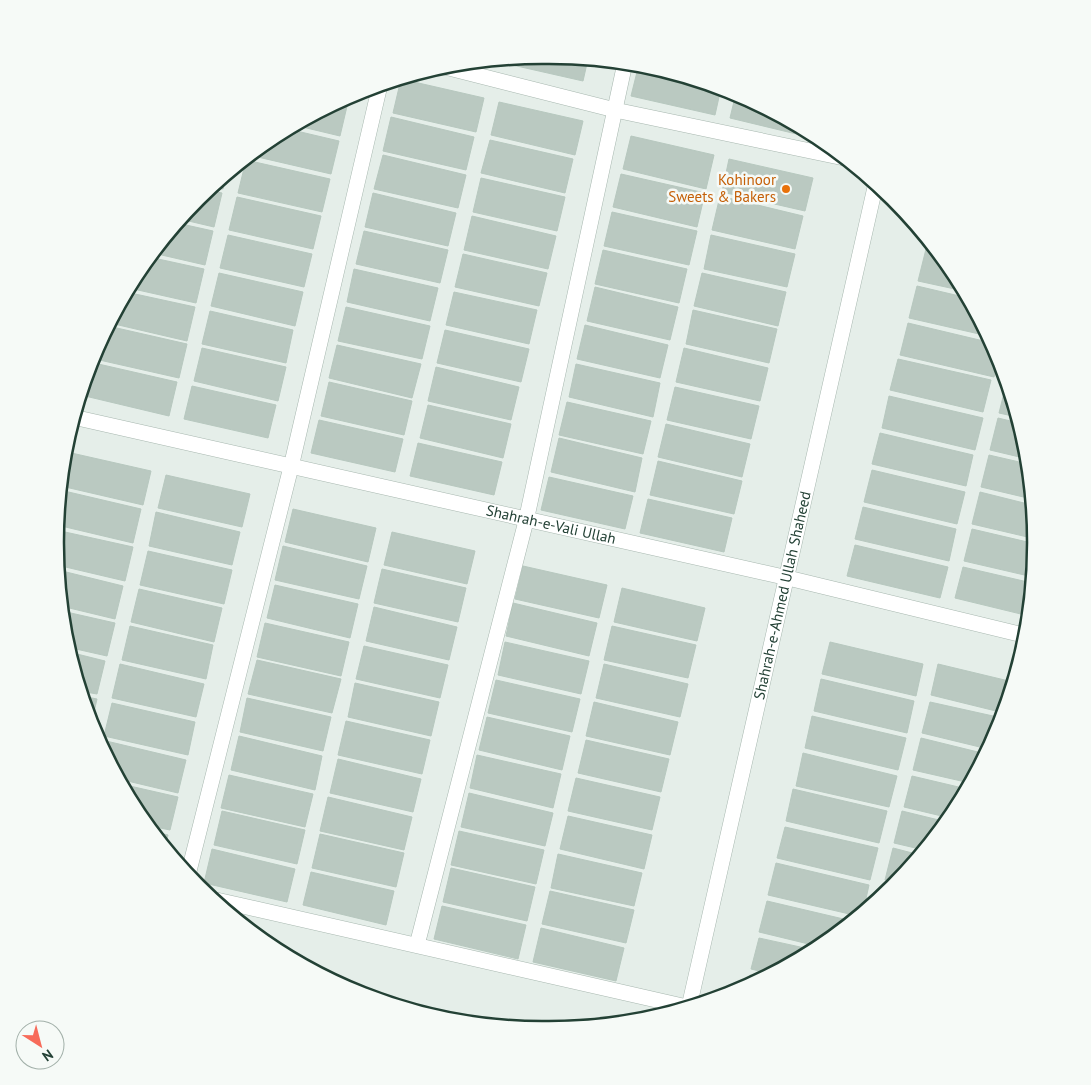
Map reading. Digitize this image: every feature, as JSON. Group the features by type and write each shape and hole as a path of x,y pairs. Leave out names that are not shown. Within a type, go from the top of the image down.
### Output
{"street":[{"path":"417,945 526,521 624,70"},
{"path":"461,71 615,110 829,155"},
{"path":"190,866 291,467 378,93"},
{"name":"Shahrah-e-Ahmed Ullah Shaheed","path":"690,1000 788,578 874,192"},
{"name":"Shahrah-e-Vali Ullah","path":"80,419 526,521 788,578 1018,634"},
{"path":"228,903 675,1004"}],"building":[{"path":"512,65 586,66 583,81"},
{"path":"637,72 672,80 719,95 715,115 631,96"},
{"path":"413,82 484,98 476,132 393,113 399,86"},
{"path":"734,101 799,135 730,118"},
{"path":"499,102 583,121 575,155 491,135"},
{"path":"347,105 340,136 304,127"},
{"path":"391,117 474,137 466,170 383,151"},
{"path":"298,131 339,141 331,174 259,157"},
{"path":"631,136 714,155 706,189 623,169"},
{"path":"490,140 573,159 565,193 481,173"},
{"path":"383,155 466,175 458,208 374,189"},
{"path":"729,159 813,178 805,211 722,192"},
{"path":"253,162 330,179 322,212 238,193 244,169"},
{"path":"621,174 705,193 697,227 613,207"},
{"path":"481,178 565,197 557,231 473,212"},
{"path":"217,192 222,193 214,227 188,221"},
{"path":"373,193 456,213 448,246 365,227"},
{"path":"720,196 803,216 795,249 712,230"},
{"path":"237,197 321,216 313,249 229,230"},
{"path":"612,212 697,231 689,265 604,246"},
{"path":"472,216 556,236 548,269 464,250"},
{"path":"185,225 213,231 205,265 160,255"},
{"path":"364,231 448,250 440,283 356,264"},
{"path":"228,235 312,254 304,287 220,268"},
{"path":"711,235 795,254 787,287 704,269"},
{"path":"926,249 954,289 918,281"},
{"path":"603,250 687,269 679,303 595,284"},
{"path":"463,254 547,273 539,306 455,287"},
{"path":"157,259 204,269 196,303 136,290"},
{"path":"354,269 438,288 430,321 347,302"},
{"path":"219,273 303,292 295,326 211,306"},
{"path":"702,273 786,292 778,326 694,306"},
{"path":"917,286 959,296 979,334 909,318"},
{"path":"595,287 678,307 670,340 587,321"},
{"path":"454,292 537,310 529,344 446,325"},
{"path":"134,294 195,307 187,341 116,325"},
{"path":"346,307 430,326 422,359 338,341"},
{"path":"693,310 777,329 769,363 686,344"},
{"path":"210,311 293,330 286,363 202,344"},
{"path":"908,323 983,341 995,371 994,377 900,355"},
{"path":"585,325 668,345 660,378 577,359"},
{"path":"115,328 187,344 179,378 100,360"},
{"path":"445,330 529,349 521,382 437,363"},
{"path":"337,345 421,364 412,398 329,378"},
{"path":"202,348 286,367 278,401 194,381"},
{"path":"684,348 768,368 760,401 676,382"},
{"path":"898,359 991,380 983,412 890,390"},
{"path":"98,364 177,382 169,416 87,396"},
{"path":"576,364 660,383 653,417 569,397"},
{"path":"436,367 519,387 511,420 428,401"},
{"path":"329,382 412,401 404,435 321,416"},
{"path":"192,386 276,405 268,438 184,419"},
{"path":"675,387 759,406 751,439 667,420"},
{"path":"1004,394 1010,415 999,413"},
{"path":"889,396 983,418 975,450 882,428"},
{"path":"567,402 651,421 643,454 559,435"},
{"path":"428,405 511,424 503,458 420,438"},
{"path":"998,418 1012,421 1019,457 990,450"},
{"path":"319,420 403,439 395,472 311,453"},
{"path":"666,424 750,444 742,477 658,457"},
{"path":"880,433 973,455 966,486 872,464"},
{"path":"559,438 642,458 635,492 551,472"},
{"path":"418,443 502,462 494,495 410,476"},
{"path":"72,453 151,471 143,505 67,487"},
{"path":"989,455 1020,462 1025,497 981,487"},
{"path":"658,461 742,481 734,514 650,495"},
{"path":"872,470 965,492 957,524 864,502"},
{"path":"166,475 250,494 242,527 158,508"},
{"path":"549,477 633,496 625,529 541,510"},
{"path":"67,492 141,509 133,543 64,527"},
{"path":"980,492 1025,503 1027,537 972,524"},
{"path":"648,499 732,518 724,552 640,533"},
{"path":"863,507 956,529 949,561 855,539"},
{"path":"293,509 376,528 368,562 285,542"},
{"path":"156,512 240,532 232,565 149,546"},
{"path":"972,529 1027,542 1026,575 964,561"},
{"path":"64,532 133,547 125,581 65,567"},
{"path":"392,532 475,551 467,584 384,565"},
{"path":"855,545 948,567 940,598 847,576"},
{"path":"283,546 367,566 359,599 275,580"},
{"path":"148,551 232,570 224,604 140,585"},
{"path":"523,566 607,585 599,618 515,599"},
{"path":"963,567 1025,581 1022,614 955,598"},
{"path":"382,569 466,588 458,622 374,603"},
{"path":"65,572 123,586 115,619 68,608"},
{"path":"275,585 358,604 350,638 267,618"},
{"path":"622,588 705,608 697,641 614,622"},
{"path":"139,589 222,608 214,642 131,622"},
{"path":"513,603 597,623 589,656 506,636"},
{"path":"374,607 457,627 449,660 366,641"},
{"path":"69,613 115,623 107,656 76,649"},
{"path":"265,623 349,642 341,676 257,657"},
{"path":"130,626 213,645 206,679 122,660"},
{"path":"612,626 696,645 688,678 604,660"},
{"path":"505,642 589,661 581,694 498,675"},
{"path":"830,642 923,664 916,696 822,674"},
{"path":"364,646 448,665 440,698 356,679"},
{"path":"77,654 105,661 97,694 88,692"},
{"path":"257,660 341,679 332,713 248,694"},
{"path":"120,664 204,684 196,717 112,698"},
{"path":"604,664 688,684 680,717 596,698"},
{"path":"938,664 1007,680 996,711 931,695"},
{"path":"821,679 914,701 907,733 814,711"},
{"path":"496,680 580,699 572,732 488,713"},
{"path":"355,683 439,702 431,736 348,717"},
{"path":"90,698 97,699 94,711"},
{"path":"247,698 331,717 323,751 240,732"},
{"path":"594,702 678,722 670,755 586,736"},
{"path":"930,702 995,716 981,747 922,733"},
{"path":"112,703 195,722 188,755 104,735"},
{"path":"812,716 906,738 898,770 805,748"},
{"path":"487,717 570,736 562,770 479,750"},
{"path":"346,721 430,740 422,774 338,755"},
{"path":"239,736 322,756 315,790 231,770"},
{"path":"921,738 979,752 963,781 913,770"},
{"path":"586,740 669,759 661,792 578,773"},
{"path":"107,741 186,760 178,793 127,781"},
{"path":"803,753 897,776 889,807 796,786"},
{"path":"477,755 561,774 553,808 470,788"},
{"path":"338,759 421,779 413,812 330,793"},
{"path":"229,775 313,794 305,827 221,808"},
{"path":"912,776 960,787 941,816 904,807"},
{"path":"576,778 660,797 652,830 568,811"},
{"path":"131,786 178,797 170,830 158,828"},
{"path":"793,789 887,811 879,843 786,821"},
{"path":"469,793 553,813 545,846 461,827"},
{"path":"328,797 412,817 404,850 320,831"},
{"path":"222,811 305,830 297,864 214,845"},
{"path":"902,811 938,820 916,848 894,843"},
{"path":"568,816 652,835 644,869 560,849"},
{"path":"785,827 878,848 870,880 777,858"},
{"path":"459,831 544,850 536,884 451,865"},
{"path":"320,834 404,853 396,887 312,868"},
{"path":"893,848 912,853 887,881 885,880"},
{"path":"212,849 295,869 287,902 207,884 204,881"},
{"path":"558,854 642,873 634,906 551,888"},
{"path":"776,863 869,885 866,901 850,914 768,895"},
{"path":"451,868 535,887 527,921 443,902"},
{"path":"311,872 394,891 386,925 303,905"},
{"path":"550,891 634,910 626,943 542,924"},
{"path":"767,901 844,919 809,944 759,932"},
{"path":"442,906 526,925 518,959 434,939"},
{"path":"541,928 624,948 616,981 533,962"},
{"path":"759,938 803,948 761,971 751,969"}],"place":[{"name":"Kohinoor Sweets & Bakers","path":"786,189"}]}
